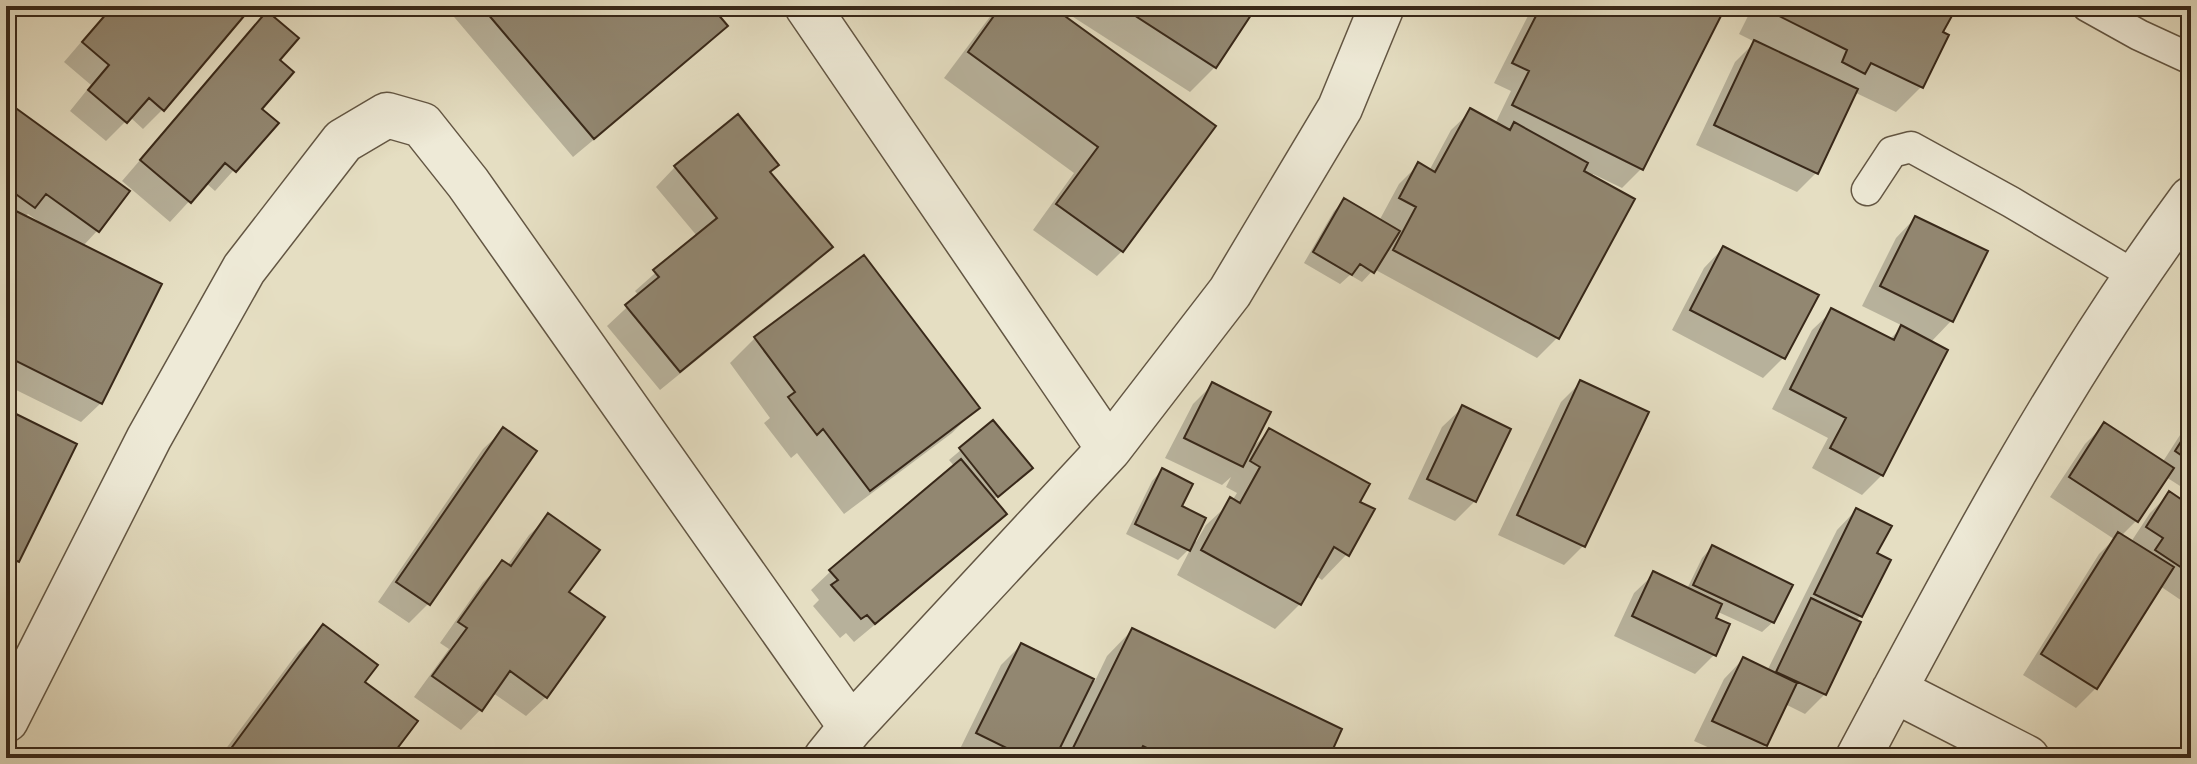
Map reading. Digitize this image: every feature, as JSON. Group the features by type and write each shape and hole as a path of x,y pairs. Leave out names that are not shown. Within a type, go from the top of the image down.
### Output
{"street":[{"path":"807,6 1109,449"},
{"path":"6,720 149,438 244,269 343,141 387,115 422,125 468,183 838,743 1109,449 1230,292 1340,108 1382,6"},
{"path":"1858,758 2036,432 2134,275 2191,199"},
{"path":"1894,690 2027,758"}],"lane":[{"path":"2087,6 2191,59"},
{"path":"1867,190 1892,152 1911,147 2134,275"}],"building":[{"path":"113,6 232,6 244,16 164,111 149,98 127,123 88,90 109,65 82,42"},
{"path":"481,6 711,6 728,26 594,139"},
{"path":"1001,6 1051,6 1216,126 1123,252 1056,204 1098,147 968,52"},
{"path":"1120,6 1257,6 1216,68"},
{"path":"1541,6 1726,6 1643,170 1512,105 1529,71 1512,63"},
{"path":"1764,6 1938,6 1953,14 1943,32 1949,35 1923,88 1871,63 1865,74 1842,62 1847,50"},
{"path":"267,11 299,38 280,60 294,72 262,109 279,123 236,172 225,163 191,203 140,160"},
{"path":"1754,40 1858,89 1818,174 1714,125"},
{"path":"6,101 130,191 99,232 46,194 35,208 6,187"},
{"path":"1470,108 1510,130 1514,122 1588,163 1584,171 1635,199 1559,339 1393,250 1416,207 1399,198 1418,162 1435,172"},
{"path":"738,114 779,165 770,172 833,247 680,372 625,305 659,277 653,270 717,218 674,166"},
{"path":"1344,198 1400,231 1374,273 1360,264 1352,275 1313,252"},
{"path":"6,206 162,284 102,404 6,356"},
{"path":"1915,216 1988,251 1953,322 1880,286"},
{"path":"1723,246 1819,295 1785,359 1690,310"},
{"path":"864,255 980,408 870,491 823,429 817,435 788,397 795,392 754,337"},
{"path":"1831,308 1894,340 1901,325 1948,350 1883,476 1830,448 1846,418 1790,389"},
{"path":"1580,380 1649,412 1585,547 1517,515"},
{"path":"1212,382 1271,412 1243,467 1184,438"},
{"path":"1462,405 1511,429 1476,502 1427,479"},
{"path":"6,409 77,444 19,562 6,556"},
{"path":"993,420 1033,468 998,497 959,448"},
{"path":"2104,422 2174,468 2138,522 2069,477"},
{"path":"2191,426 2191,462 2175,451"},
{"path":"503,427 537,451 430,605 396,582"},
{"path":"1269,428 1370,484 1360,502 1375,509 1349,556 1334,547 1301,605 1201,550 1230,497 1240,503 1260,467 1250,461"},
{"path":"961,459 1007,514 875,624 867,615 861,619 831,585 838,580 829,570"},
{"path":"1162,468 1193,484 1182,506 1206,518 1190,551 1135,524"},
{"path":"2169,491 2191,506 2191,574 2155,550 2163,538 2146,527"},
{"path":"1856,508 1892,526 1877,553 1891,560 1862,617 1814,594"},
{"path":"548,513 600,550 569,592 605,617 547,698 510,671 482,711 432,676 467,628 458,622 502,560 511,566"},
{"path":"2118,532 2174,567 2097,689 2041,654"},
{"path":"1712,545 1793,585 1774,623 1693,585"},
{"path":"1653,571 1722,604 1716,618 1730,624 1716,656 1632,616"},
{"path":"1811,598 1861,622 1826,695 1776,672"},
{"path":"323,624 378,665 365,682 418,721 390,758 224,758"},
{"path":"1132,628 1342,729 1329,758 1167,758 1143,746 1137,758 1094,758 1073,748"},
{"path":"1021,643 1094,679 1055,758 1027,758 976,733"},
{"path":"1743,657 1797,683 1767,746 1712,721"}]}
